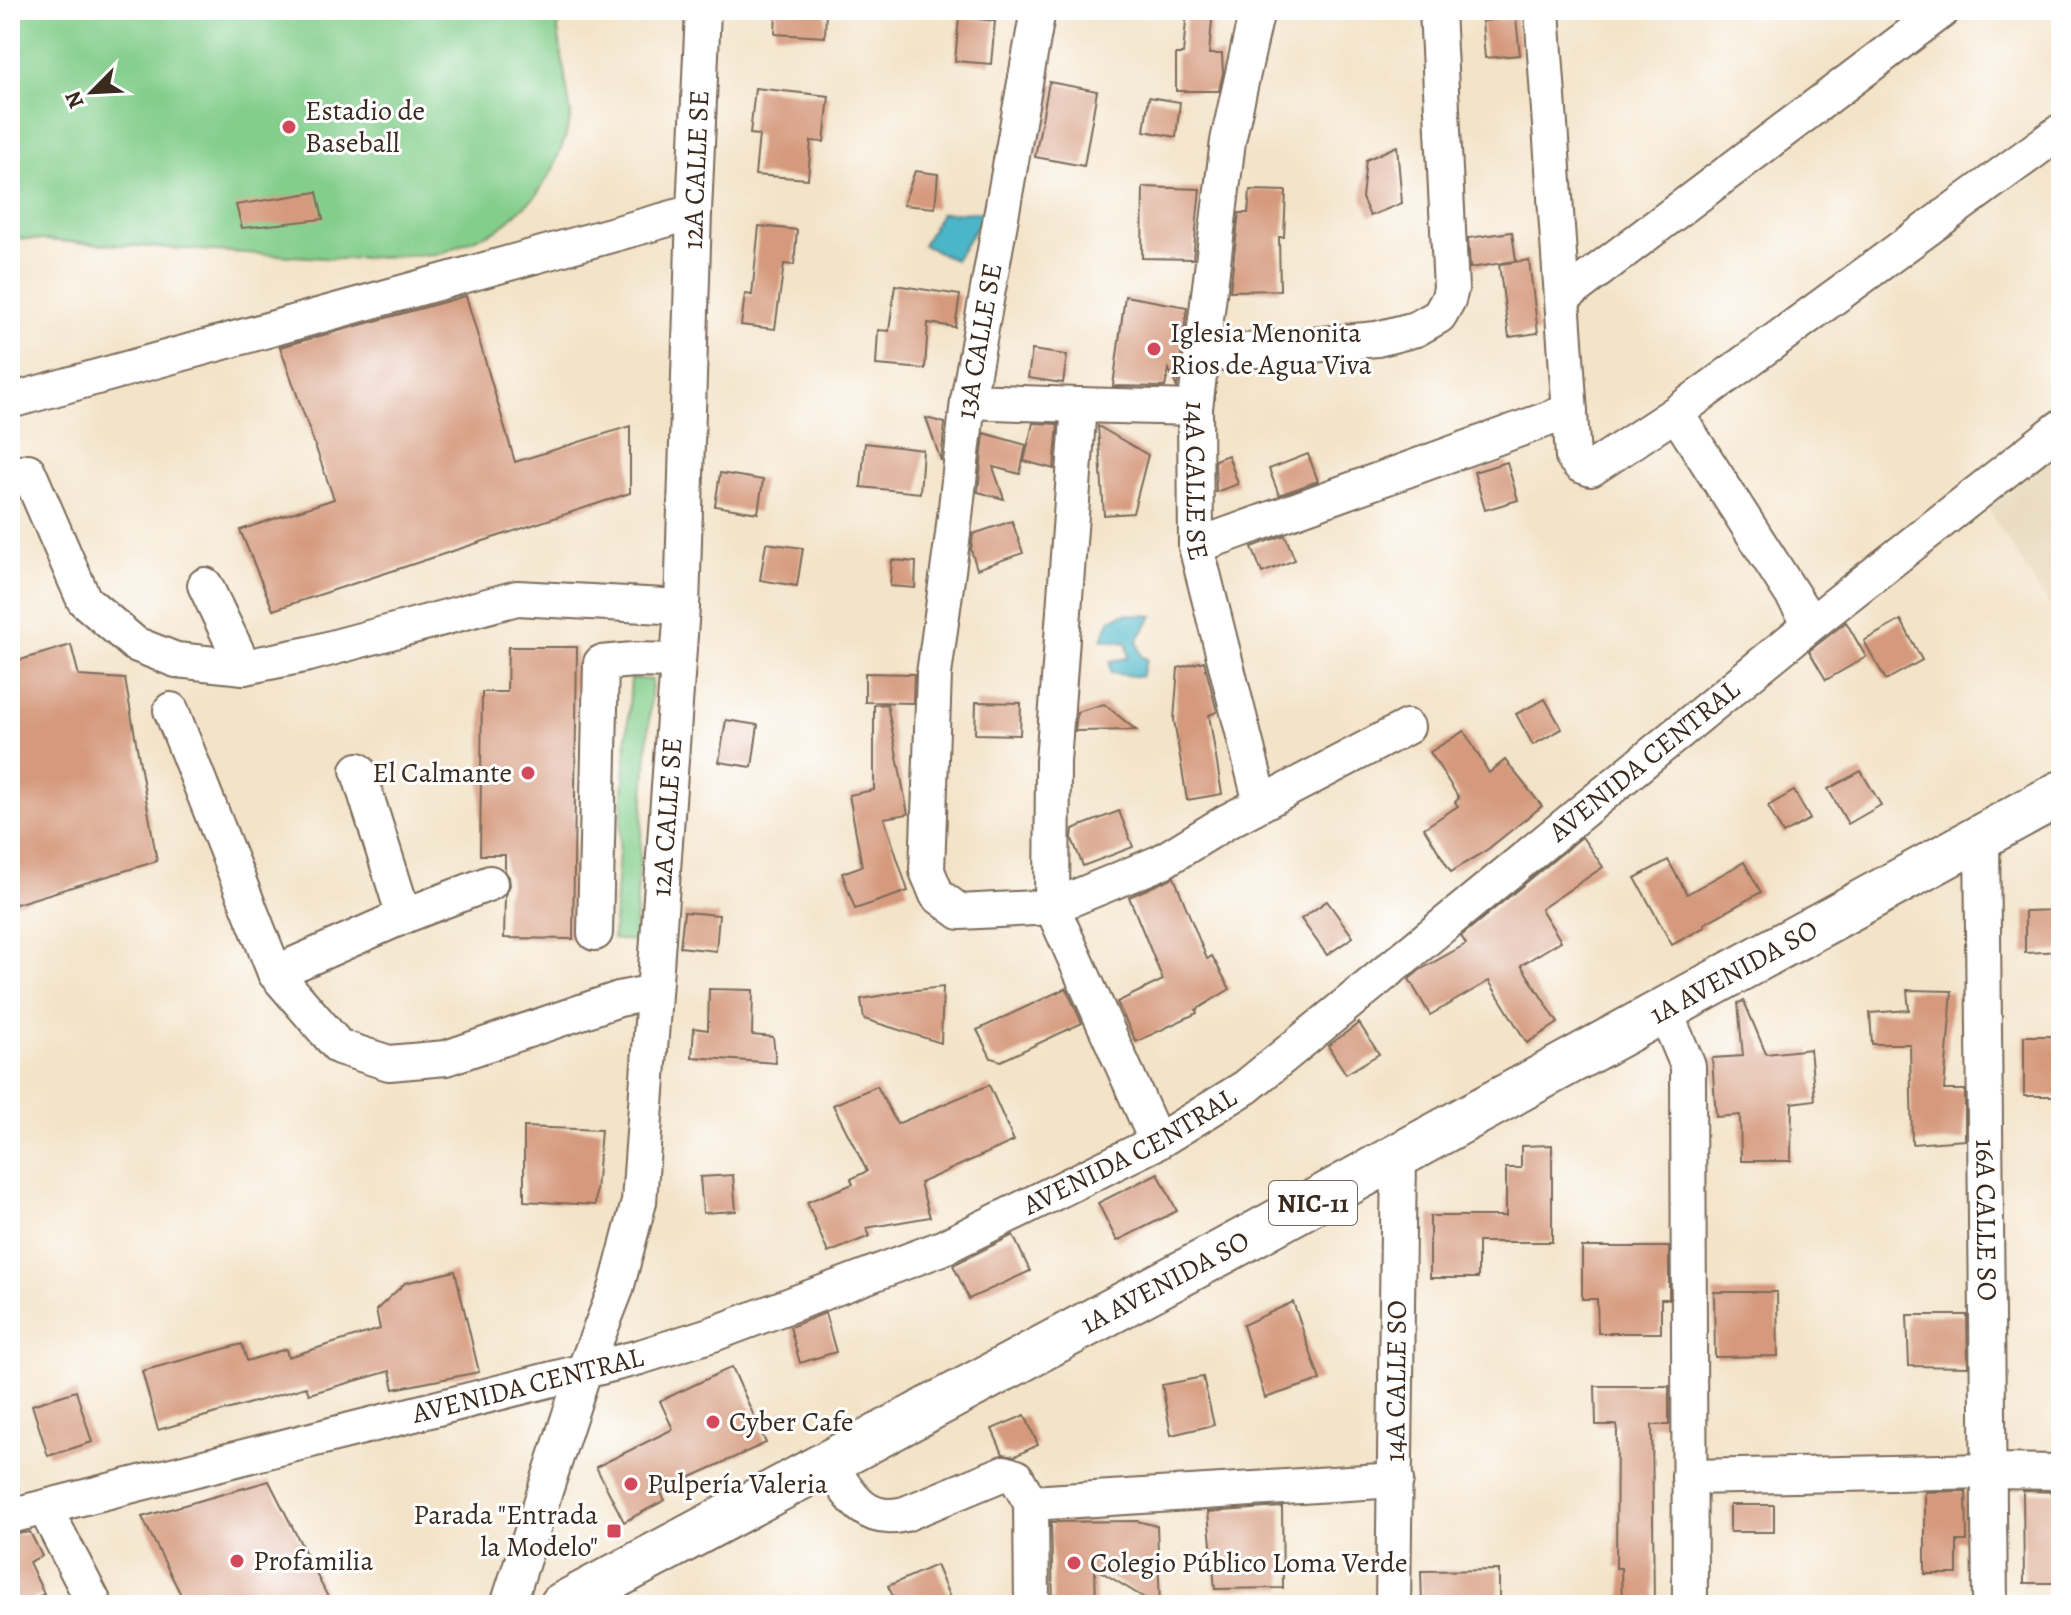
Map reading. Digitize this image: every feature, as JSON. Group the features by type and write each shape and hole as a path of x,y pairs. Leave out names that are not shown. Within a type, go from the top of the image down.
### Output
{"highway":[{"name":"1A AVENIDA SO","path":"562,1605 1399,1156 2061,793"}],"street":[{"name":"12A CALLE SE","path":"508,1605 584,1371 616,1289 639,1202 682,607 703,10"},
{"name":"13A CALLE SE","path":"1038,10 968,401 934,674 927,871 937,895 960,912 1052,907 1161,862 1261,803 1407,727"},
{"name":"14A CALLE SE","path":"1257,10 1228,141 1195,408 1196,546 1261,803"},
{"path":"1202,355 1377,339 1416,329 1439,316 1451,289 1437,10"},
{"path":"1542,10 1573,457 1580,465 1591,469 1676,413 2061,131"},
{"path":"1562,298 1943,10"},
{"path":"10,401 694,212"},
{"path":"968,401 1195,408"},
{"path":"1079,405 1053,762 1052,907 1157,1142"},
{"path":"1196,546 1570,411"},
{"path":"1676,413 1811,624"},
{"name":"AVENIDA CENTRAL","path":"10,1516 640,1357 713,1334 942,1248 1157,1142 1246,1087 1811,624 2061,427"},
{"path":"28,471 84,600 135,644 176,660 244,667 309,654 517,598 682,607"},
{"path":"205,585 244,667"},
{"path":"595,933 601,663 677,661"},
{"path":"171,710 275,973 339,1047 389,1063 446,1058 619,999 654,992"},
{"path":"358,770 404,916"},
{"name":"16A CALLE SO","path":"1982,836 1990,1605"},
{"path":"275,973 404,916 490,883"},
{"path":"1664,1009 1688,1066 1690,1605"},
{"name":"14A CALLE SO","path":"1393,1605 1399,1156"},
{"path":"829,1463 852,1498 865,1510 878,1516 905,1514 1004,1473 1016,1477 1031,1503 1032,1605"},
{"path":"1689,1477 2061,1472"},
{"path":"1031,1503 1396,1480"},
{"path":"45,1508 95,1605"}],"shaded area":[{"path":"2061,441 2061,624 1981,498"}],"green space":[{"name":"Estadio de Baseball","path":"10,10 555,10 571,116 553,169 536,196 499,229 440,254 340,259 10,238"},
{"path":"631,678 652,680 634,941 613,939"}],"water":[{"path":"986,212 955,260 923,245 941,213"},
{"path":"1123,614 1153,616 1137,640 1141,656 1147,659 1141,677 1111,673 1110,661 1128,658 1127,643 1102,639 1110,620"}],"building":[{"path":"776,10 826,10 825,37 775,34"},
{"path":"1187,10 1213,10 1209,54 1222,54 1223,73 1219,91 1176,91 1176,54 1183,54"},
{"path":"959,17 995,21 991,64 955,61"},
{"path":"1516,18 1520,55 1485,58 1482,21"},
{"path":"1049,82 1097,91 1084,166 1035,157"},
{"path":"755,88 829,96 824,142 811,141 808,179 755,175 759,135 750,134"},
{"path":"1149,97 1180,102 1176,137 1144,131"},
{"path":"1397,146 1402,203 1370,216 1362,198 1366,160"},
{"path":"915,171 938,174 935,208 903,205"},
{"path":"1143,187 1200,189 1193,259 1142,258"},
{"path":"1250,190 1286,191 1284,237 1279,237 1280,290 1230,291 1239,213 1248,213"},
{"path":"317,192 323,219 242,228 236,205"},
{"path":"759,226 797,230 794,265 784,264 775,329 741,325 745,294 752,295"},
{"path":"1512,232 1516,261 1470,268 1468,238"},
{"path":"1529,260 1538,333 1509,337 1499,264"},
{"path":"895,285 960,295 955,327 928,323 925,369 876,365 878,330 889,331"},
{"path":"466,296 515,462 630,426 630,493 273,610 240,530 334,499 280,347"},
{"name":"Iglesia Menonita Rios de Agua Viva","path":"1125,296 1187,307 1177,388 1169,369 1165,387 1113,386"},
{"path":"1032,350 1067,355 1063,383 1028,378"},
{"path":"926,418 945,423 941,461"},
{"path":"1033,423 1058,424 1054,469 1024,461"},
{"path":"1098,426 1148,455 1133,513 1104,515"},
{"path":"984,433 1026,445 1020,474 993,467 1004,499 978,492"},
{"path":"865,443 923,450 920,493 861,487"},
{"path":"1308,454 1318,481 1279,495 1269,469"},
{"path":"1228,455 1238,484 1216,492 1215,460"},
{"path":"1507,462 1518,500 1485,510 1474,472"},
{"path":"720,473 763,480 758,513 715,506"},
{"path":"1012,521 1023,553 977,569 971,550 973,534"},
{"path":"1285,535 1295,560 1262,573 1252,547"},
{"path":"766,543 803,548 797,586 760,580"},
{"path":"892,560 916,562 915,588 890,586"},
{"path":"1901,620 1922,660 1886,680 1864,641"},
{"path":"1846,622 1866,657 1826,680 1809,651"},
{"path":"71,645 79,676 125,679 157,861 13,905 10,885 10,663"},
{"name":"El Calmante","path":"508,647 577,647 573,939 504,938 505,896 510,885 505,871 505,855 480,855 482,692 507,692"},
{"path":"1204,661 1217,712 1209,715 1222,794 1187,800 1174,720 1178,668"},
{"path":"865,673 914,674 913,703 865,702"},
{"path":"1545,699 1562,729 1533,745 1516,714"},
{"path":"976,702 1021,703 1020,735 975,734"},
{"path":"887,704 908,814 884,818 908,891 855,909 842,873 862,866 849,795 874,790 874,705"},
{"path":"1104,704 1136,730 1075,731 1077,712"},
{"path":"726,720 758,725 752,767 719,762"},
{"path":"1464,731 1489,773 1505,760 1542,806 1488,849 1451,872 1424,828 1458,806 1455,802 1459,798 1430,752"},
{"path":"1861,771 1881,805 1848,824 1828,789"},
{"path":"1794,791 1810,819 1783,834 1768,806"},
{"path":"1119,811 1133,847 1083,866 1072,839 1073,829"},
{"path":"1582,837 1603,867 1541,909 1561,941 1521,965 1558,1023 1527,1043 1489,981 1430,1015 1409,979 1466,944 1461,936"},
{"path":"1668,860 1687,894 1744,862 1761,892 1672,945 1635,878"},
{"path":"1174,877 1207,959 1212,956 1230,989 1196,1010 1197,1013 1136,1042 1117,1002 1163,980 1129,897"},
{"path":"1327,901 1353,937 1327,955 1301,919"},
{"path":"2061,910 2061,951 2025,953 2025,911"},
{"path":"684,912 719,915 716,951 680,947"},
{"path":"943,987 941,1043 864,1019 861,999"},
{"path":"1066,988 1082,1023 1001,1061 991,1058 977,1030"},
{"path":"709,989 753,990 752,1035 773,1037 776,1063 692,1057 694,1028 708,1030"},
{"path":"1907,990 1952,991 1944,1090 1965,1090 1965,1140 1912,1144 1910,1044 1872,1044 1870,1013 1909,1010"},
{"path":"1744,1001 1766,1054 1810,1049 1815,1100 1792,1103 1791,1161 1741,1161 1740,1115 1716,1117 1712,1058 1743,1056 1738,1003"},
{"path":"1359,1023 1379,1054 1346,1074 1328,1046"},
{"path":"2024,1036 2061,1036 2061,1096 2024,1096"},
{"path":"989,1085 1014,1141 920,1183 930,1217 866,1228 870,1236 828,1253 807,1202 853,1184 851,1179 867,1171 833,1105 877,1086 897,1124"},
{"path":"524,1127 601,1130 595,1205 524,1201"},
{"path":"1552,1145 1552,1242 1478,1242 1478,1278 1430,1278 1430,1216 1506,1216 1506,1168 1521,1168 1521,1146"},
{"path":"1158,1173 1177,1211 1117,1241 1098,1203"},
{"path":"733,1175 736,1211 703,1213 700,1177"},
{"path":"1013,1235 1030,1271 969,1299 953,1265"},
{"path":"1582,1247 1669,1247 1669,1299 1661,1299 1661,1333 1598,1333 1597,1299 1582,1299"},
{"path":"455,1271 479,1372 394,1389 390,1371 309,1394 306,1387 158,1430 142,1371 242,1344 247,1361 286,1349 288,1357 380,1329 376,1310 405,1283"},
{"path":"1714,1292 1777,1292 1778,1356 1715,1357"},
{"path":"1293,1302 1320,1380 1265,1398 1243,1325"},
{"path":"825,1313 836,1352 800,1363 790,1327"},
{"path":"1907,1315 1967,1315 1968,1367 1909,1366"},
{"path":"732,1367 766,1443 660,1491 665,1500 624,1522 596,1467 673,1429 660,1401"},
{"path":"1203,1377 1214,1425 1171,1435 1162,1385"},
{"path":"1595,1386 1669,1386 1669,1425 1652,1425 1654,1605 1622,1605 1621,1568 1616,1568 1617,1425 1596,1425"},
{"path":"76,1391 92,1442 48,1456 32,1405"},
{"path":"1025,1415 1038,1445 1015,1456 1003,1454 992,1429"},
{"name":"Profamilia","path":"269,1481 332,1605 186,1605 142,1517"},
{"path":"1966,1491 1967,1541 1957,1541 1957,1574 1925,1574 1925,1492"},
{"path":"2023,1491 2061,1492 2061,1583 2024,1583"},
{"path":"1730,1505 1774,1505 1774,1532 1730,1532"},
{"path":"1282,1507 1283,1588 1215,1589 1208,1512"},
{"path":"1137,1521 1157,1526 1160,1605 1095,1568 1096,1605 1053,1605 1051,1522"},
{"path":"30,1532 42,1556 29,1562 44,1594 22,1605 10,1605 10,1535"},
{"path":"936,1565 953,1605 897,1605 888,1586"},
{"path":"1499,1570 1499,1605 1422,1605 1421,1571"}],"place":[{"name":"Estadio de Baseball","path":"289,127"},
{"name":"Iglesia Menonita Rios de Agua Viva","path":"1154,349"},
{"name":"El Calmante","path":"528,773"},
{"name":"Cyber Cafe","path":"713,1422"},
{"name":"Pulpería Valeria","path":"631,1484"},
{"name":"Parada \"Entrada la Modelo\"","path":"614,1531"},
{"name":"Profamilia","path":"237,1561"},
{"name":"Colegio Público Loma Verde","path":"1074,1563"}]}
